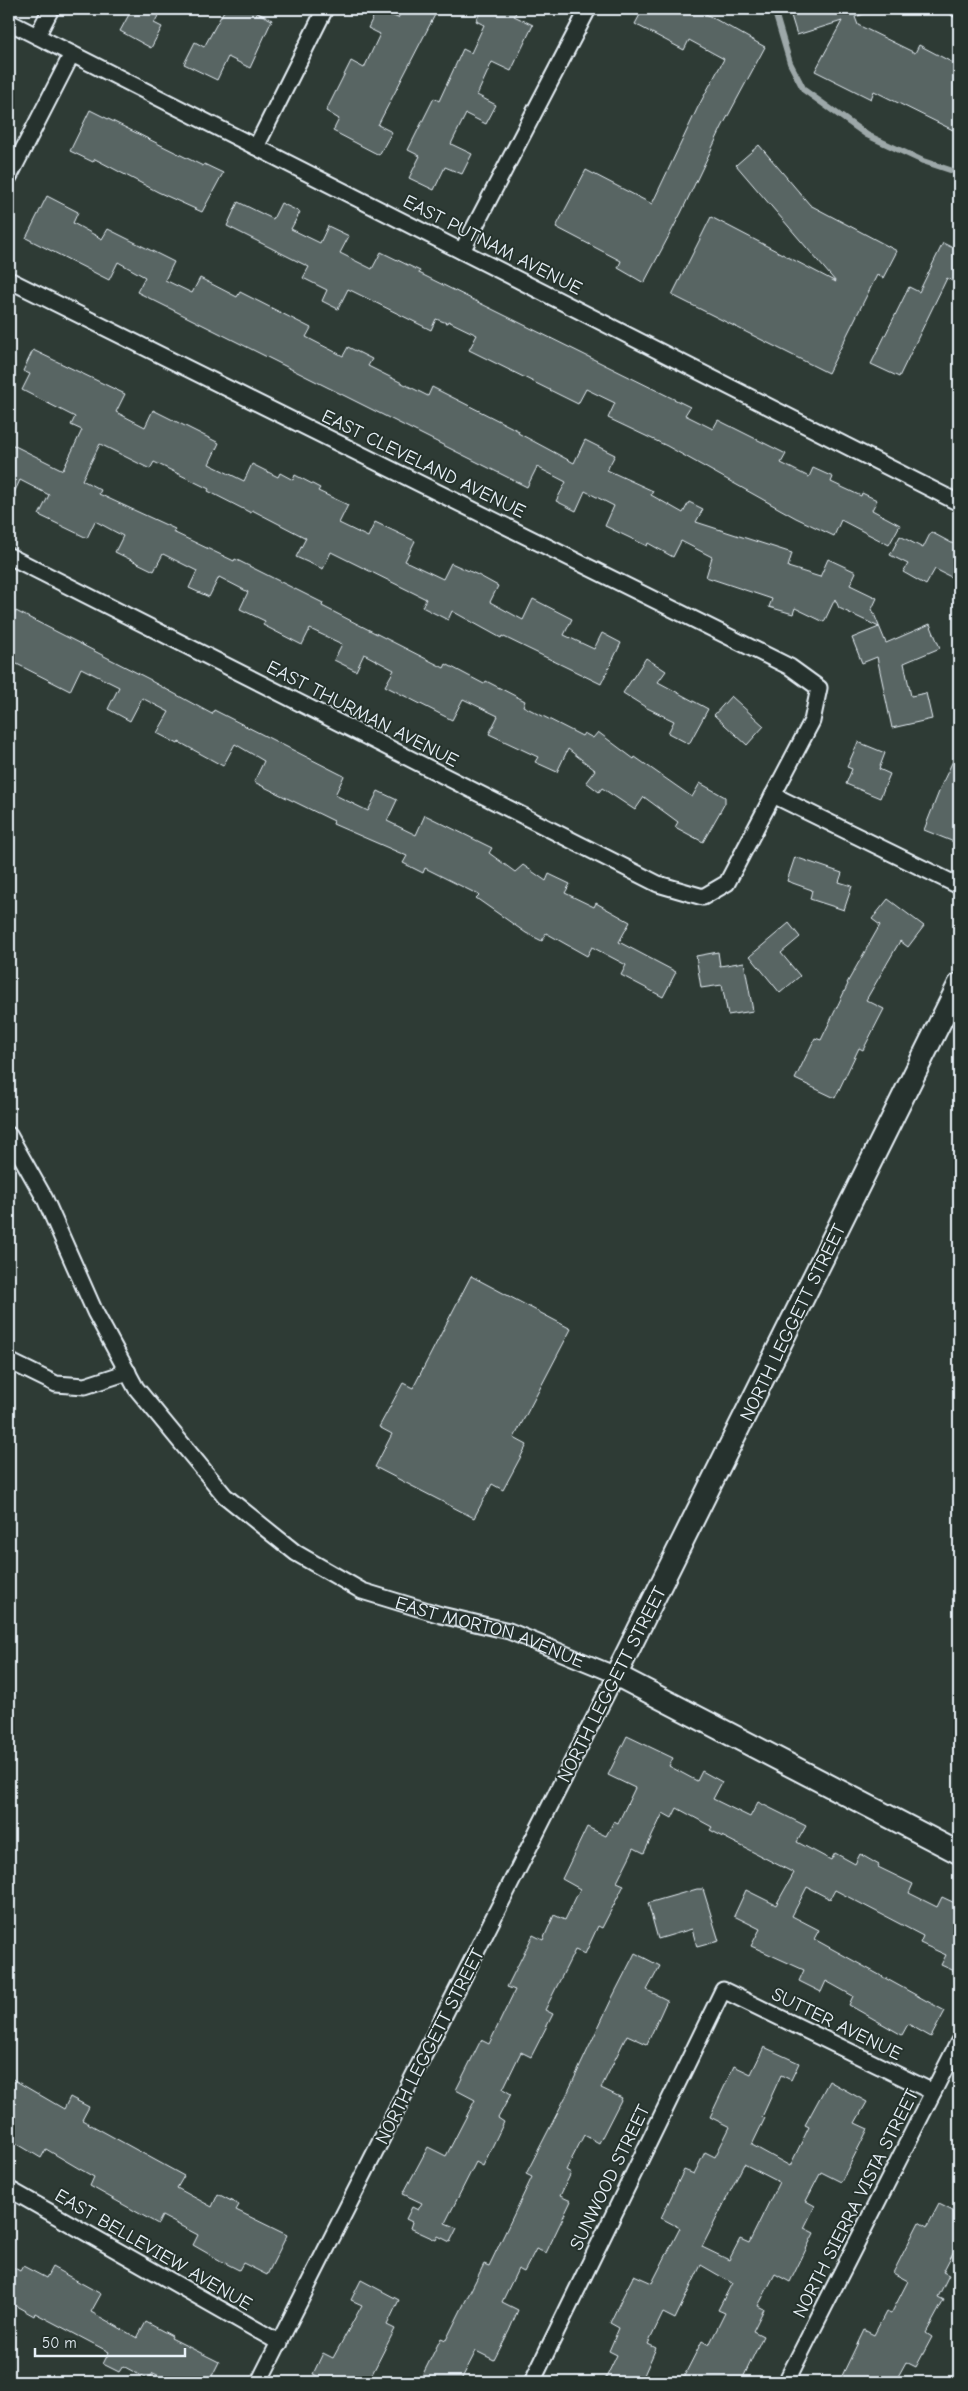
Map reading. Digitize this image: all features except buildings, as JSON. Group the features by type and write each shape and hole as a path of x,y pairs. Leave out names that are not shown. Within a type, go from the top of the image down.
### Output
{"street":[{"path":"37,36 51,9"},
{"path":"256,147 325,9"},
{"path":"462,251 588,9"},
{"name":"EAST PUTNAM AVENUE","path":"9,22 959,503"},
{"path":"9,177 72,54"},
{"name":"EAST CLEVELAND AVENUE","path":"9,280 790,667 818,688 812,721 773,794"},
{"name":"EAST THURMAN AVENUE","path":"9,556 658,884 703,897 726,883 773,794"},
{"path":"773,794 959,886"},
{"name":"NORTH LEGGETT STREET","path":"259,2382 616,1675 959,984"},
{"name":"EAST MORTON AVENUE","path":"9,1135 45,1199 95,1312 136,1388 225,1496 296,1553 362,1591 441,1615 509,1631 616,1675 959,1853"},
{"path":"9,1361 56,1384 85,1386 128,1372"},
{"name":"SUTTER AVENUE","path":"723,1990 933,2092"},
{"name":"SUNWOOD STREET","path":"532,2382 723,1990"},
{"name":"NORTH SIERRA VISTA STREET","path":"786,2382 959,2042"},
{"name":"EAST BELLEVIEW AVENUE","path":"9,2189 280,2343"}],"waterway":[{"path":"774,9 790,63 804,90 867,135 923,161 959,173"}]}
